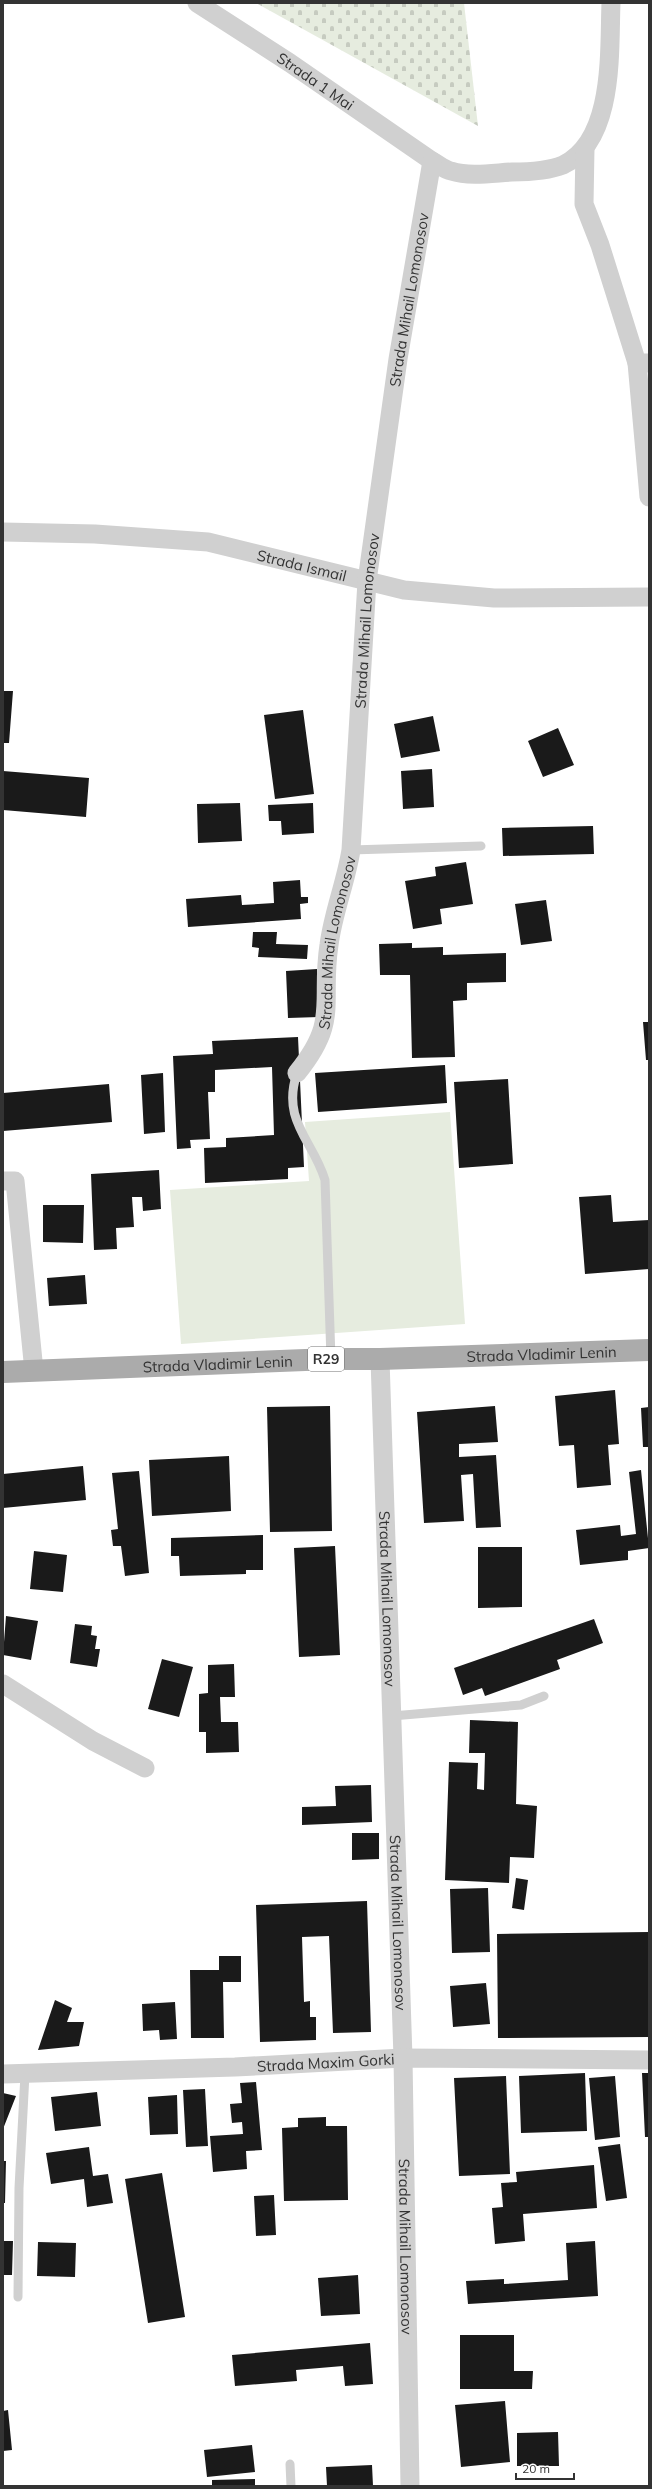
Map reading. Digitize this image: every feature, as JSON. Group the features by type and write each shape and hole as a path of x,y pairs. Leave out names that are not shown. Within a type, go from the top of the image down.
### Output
{"main road":[{"name":"Strada Vladimir Lenin","path":"3,1372 331,1359 380,1359 649,1350"}],"street":[{"name":"Strada 1 Mai","path":"197,3 290,63 432,161 451,171 472,173 530,172 563,165 585,148"},
{"path":"611,3 608,73 600,120 585,148 584,204 643,363 649,497"},
{"name":"Strada Mihail Lomonosov","path":"297,1073 320,1040 326,1020 329,945 346,881 351,850 367,581 398,359 432,161"},
{"name":"Strada Ismail","path":"3,532 95,534 208,542 404,590 494,598 649,597"},
{"path":"3,1181 15,1181 34,1371"},
{"name":"Strada Mihail Lomonosov","path":"380,1359 404,2058 410,2486"},
{"path":"3,1684 93,1740 145,1768"},
{"name":"Strada Maxim Gorki","path":"3,2074 235,2067 404,2058 649,2060"}],"lane":[{"path":"351,850 481,846"},
{"path":"297,1073 293,1084 296,1119 300,1132 320,1164 325,1180 331,1359"},
{"path":"392,1716 521,1706 544,1696"},
{"path":"18,2297 19,2188 25,2074"},
{"path":"290,2464 291,2486"}],"green space":[{"path":"256,3 464,3 478,126"},
{"path":"450,1112 465,1324 181,1344 170,1190 309,1181 305,1122"}],"building":[{"path":"3,691 13,691 9,743 3,743"},
{"path":"303,710 314,794 275,799 264,715"},
{"path":"433,716 440,751 401,758 394,724"},
{"path":"558,728 574,765 543,777 528,741"},
{"path":"432,769 434,807 403,809 401,771"},
{"path":"3,771 89,778 86,817 3,810"},
{"path":"240,803 242,841 198,843 197,804"},
{"path":"313,803 314,833 282,835 281,821 269,821 268,805"},
{"path":"593,826 594,854 503,856 502,828"},
{"path":"466,862 473,904 440,909 442,924 413,929 405,881 436,876 435,867"},
{"path":"300,880 301,897 308,897 308,903 300,904 301,919 188,927 186,899 241,895 242,905 274,903 273,882"},
{"path":"546,900 552,941 521,945 515,904"},
{"path":"253,932 277,932 276,944 308,945 307,959 258,957 259,948 252,947"},
{"path":"412,943 412,948 443,947 443,955 506,953 506,982 467,983 467,1000 453,1001 455,1057 412,1058 410,975 380,975 379,944"},
{"path":"317,969 319,1017 288,1018 286,971"},
{"path":"643,1022 649,1022 649,1060 646,1060"},
{"path":"298,1037 304,1167 288,1168 288,1179 205,1183 204,1148 226,1147 226,1138 274,1135 272,1067 215,1070 215,1092 208,1092 210,1139 190,1140 191,1148 177,1149 173,1056 213,1054 212,1041"},
{"path":"445,1065 447,1103 318,1112 315,1073"},
{"path":"163,1073 165,1132 144,1134 141,1075"},
{"path":"508,1079 513,1164 459,1168 454,1082"},
{"path":"109,1084 112,1122 3,1131 3,1093"},
{"path":"159,1170 161,1209 143,1211 142,1197 132,1197 134,1227 116,1228 117,1249 94,1250 91,1174"},
{"path":"611,1195 613,1222 649,1220 649,1269 585,1274 579,1197"},
{"path":"43,1205 84,1205 83,1243 43,1242"},
{"path":"85,1275 87,1304 49,1306 47,1278"},
{"path":"615,1390 619,1444 608,1445 611,1485 577,1488 574,1445 559,1446 555,1396"},
{"path":"330,1406 332,1531 270,1532 267,1407"},
{"path":"495,1406 498,1442 459,1444 459,1457 496,1455 501,1527 476,1528 473,1474 461,1475 464,1521 424,1523 417,1412"},
{"path":"649,1407 649,1447 643,1447 641,1408"},
{"path":"229,1456 231,1511 152,1516 149,1460"},
{"path":"83,1466 86,1500 3,1508 3,1474"},
{"path":"641,1470 649,1548 628,1551 628,1560 580,1565 576,1530 620,1525 621,1536 636,1534 629,1472"},
{"path":"139,1471 149,1573 125,1576 121,1546 113,1546 111,1530 118,1529 112,1473"},
{"path":"263,1535 263,1570 246,1570 246,1574 180,1576 179,1556 171,1556 171,1538"},
{"path":"335,1546 340,1655 299,1657 294,1548"},
{"path":"478,1547 522,1547 522,1607 478,1608"},
{"path":"34,1551 67,1555 63,1592 30,1589"},
{"path":"6,1616 38,1621 31,1660 3,1655"},
{"path":"594,1619 603,1643 557,1660 560,1669 485,1696 482,1688 463,1695 454,1668"},
{"path":"75,1624 92,1626 91,1635 97,1636 95,1649 100,1649 97,1667 70,1663"},
{"path":"162,1659 193,1667 179,1717 148,1709"},
{"path":"234,1664 235,1697 220,1697 221,1722 238,1722 239,1752 206,1753 206,1732 199,1732 199,1694 208,1693 208,1665"},
{"path":"470,1720 518,1722 516,1804 537,1806 534,1858 510,1857 509,1883 445,1880 449,1762 478,1763 477,1789 484,1790 485,1753 469,1753"},
{"path":"371,1785 372,1822 302,1825 302,1807 336,1806 335,1786"},
{"path":"352,1833 379,1833 379,1859 352,1860"},
{"path":"516,1878 528,1880 524,1910 512,1908"},
{"path":"488,1888 490,1952 452,1953 450,1889"},
{"path":"367,1901 371,2032 333,2033 329,1936 302,1937 304,2002 310,2001 310,2017 316,2017 316,2040 260,2042 256,1905"},
{"path":"649,1932 649,2037 498,2038 497,1934"},
{"path":"219,1956 241,1956 241,1982 223,1982 224,2038 191,2038 190,1970 219,1970"},
{"path":"486,1983 490,2024 453,2027 450,1986"},
{"path":"55,2000 72,2008 67,2022 84,2022 79,2046 38,2050"},
{"path":"175,2002 177,2039 160,2040 159,2030 143,2031 142,2004"},
{"path":"585,2073 587,2131 521,2133 519,2076"},
{"path":"642,2073 649,2073 649,2137 645,2137"},
{"path":"506,2076 510,2174 459,2176 454,2078"},
{"path":"615,2076 620,2137 595,2140 589,2078"},
{"path":"256,2082 262,2150 246,2151 247,2169 213,2172 210,2136 243,2134 242,2122 232,2123 230,2104 242,2103 240,2083"},
{"path":"205,2089 208,2146 186,2147 183,2090"},
{"path":"97,2092 101,2126 55,2131 51,2097"},
{"path":"3,2093 16,2096 3,2129"},
{"path":"177,2095 178,2134 150,2135 148,2097"},
{"path":"326,2117 326,2126 347,2126 348,2200 284,2201 282,2128 298,2127 298,2118"},
{"path":"620,2144 627,2198 606,2201 598,2147"},
{"path":"89,2147 93,2176 108,2174 113,2203 87,2207 84,2179 51,2184 46,2153"},
{"path":"3,2161 6,2161 5,2203 3,2203"},
{"path":"594,2165 597,2208 523,2214 525,2241 495,2244 492,2208 503,2207 501,2183 517,2182 516,2172"},
{"path":"162,2173 185,2317 148,2323 125,2179"},
{"path":"274,2195 276,2235 256,2236 254,2196"},
{"path":"3,2241 13,2241 12,2275 3,2275"},
{"path":"595,2241 598,2296 468,2304 466,2281 504,2279 504,2284 568,2280 566,2243"},
{"path":"38,2242 76,2243 75,2277 37,2276"},
{"path":"358,2275 360,2314 321,2316 318,2278"},
{"path":"460,2335 514,2335 514,2371 533,2371 532,2389 460,2389"},
{"path":"370,2343 373,2384 345,2386 343,2366 296,2370 297,2381 235,2386 232,2355"},
{"path":"505,2401 510,2462 461,2467 455,2405"},
{"path":"8,2410 12,2450 3,2451 3,2411"},
{"path":"558,2432 559,2466 517,2466 517,2433"},
{"path":"252,2445 255,2472 207,2477 204,2450"},
{"path":"372,2465 373,2486 327,2486 326,2467"},
{"path":"255,2479 255,2486 212,2486 212,2480"}]}
